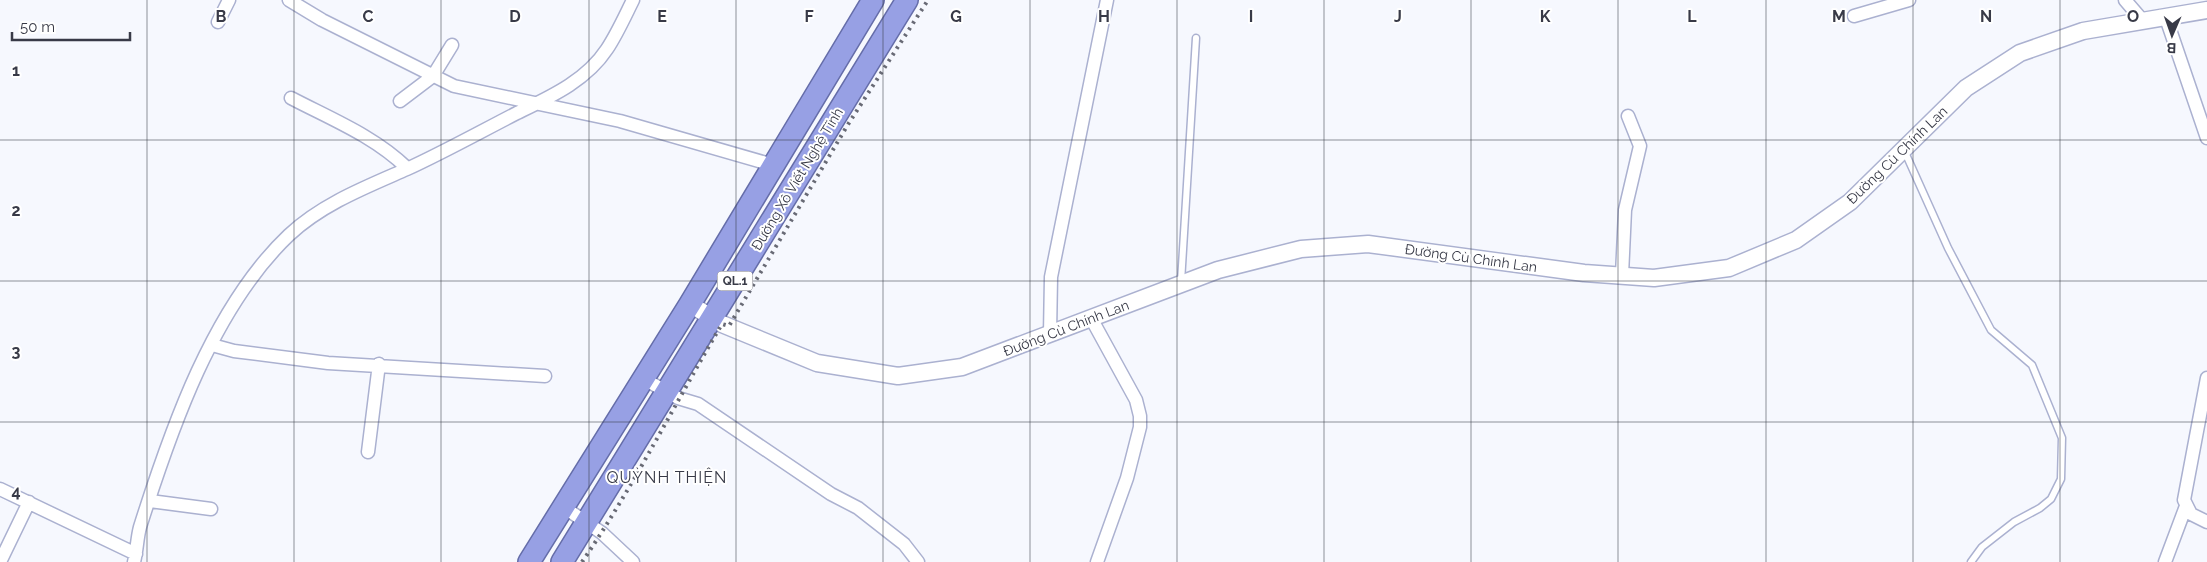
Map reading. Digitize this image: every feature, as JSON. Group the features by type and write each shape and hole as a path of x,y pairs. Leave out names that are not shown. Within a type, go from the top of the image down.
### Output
{"highway":[{"name":"Đường Xô Viết Nghệ Tĩnh","path":"529,562 565,508 644,380 873,0"},
{"name":"Đường Xô Viết Nghệ Tĩnh","path":"562,562 907,0"}],"street":[{"path":"218,22 229,0"},
{"path":"0,489 29,502 138,559 140,528 200,366 250,280 289,235 311,218 366,185 407,168 551,97 591,68 607,50 633,0"},
{"path":"1050,334 1051,277 1106,0"},
{"path":"1854,16 1909,0"},
{"path":"2125,0 2143,21"},
{"path":"296,2 322,20 454,86 620,121 773,165"},
{"name":"Đường Cù Chính Lan","path":"690,304 712,318 817,363 898,376 962,367 1218,270 1301,249 1368,244 1584,273 1654,278 1729,268 1796,240 1850,202 1966,88 2020,53 2083,31 2207,10"},
{"path":"2166,18 2207,138"},
{"path":"400,102 433,76 452,45"},
{"path":"290,98 362,135 392,154 407,168"},
{"path":"1622,275 1625,210 1640,146 1628,116"},
{"path":"1091,318 1136,400 1140,416 1140,427 1127,478 1097,562"},
{"path":"212,345 300,360 379,364 453,372 545,376"},
{"path":"368,452 379,364"},
{"path":"2207,378 2202,440 2184,500 2191,514 2207,522"},
{"path":"644,380 667,393 698,404 831,494 858,508 904,544 918,562"},
{"path":"150,501 211,509"},
{"path":"0,562 29,502"},
{"path":"2165,562 2186,506"},
{"path":"565,508 602,533 633,562"}],"lane":[{"path":"1181,284 1196,38"},
{"path":"1903,149 1948,248 1991,330 2032,365 2062,438 2061,479 2051,499 2040,508 2014,522 1982,547 1971,562"}],"railway":[{"path":"582,562 637,474 722,324 729,326 847,126 928,0"}],"district":[{"name":"QUỲNH THIỆN","path":"667,477"}]}
